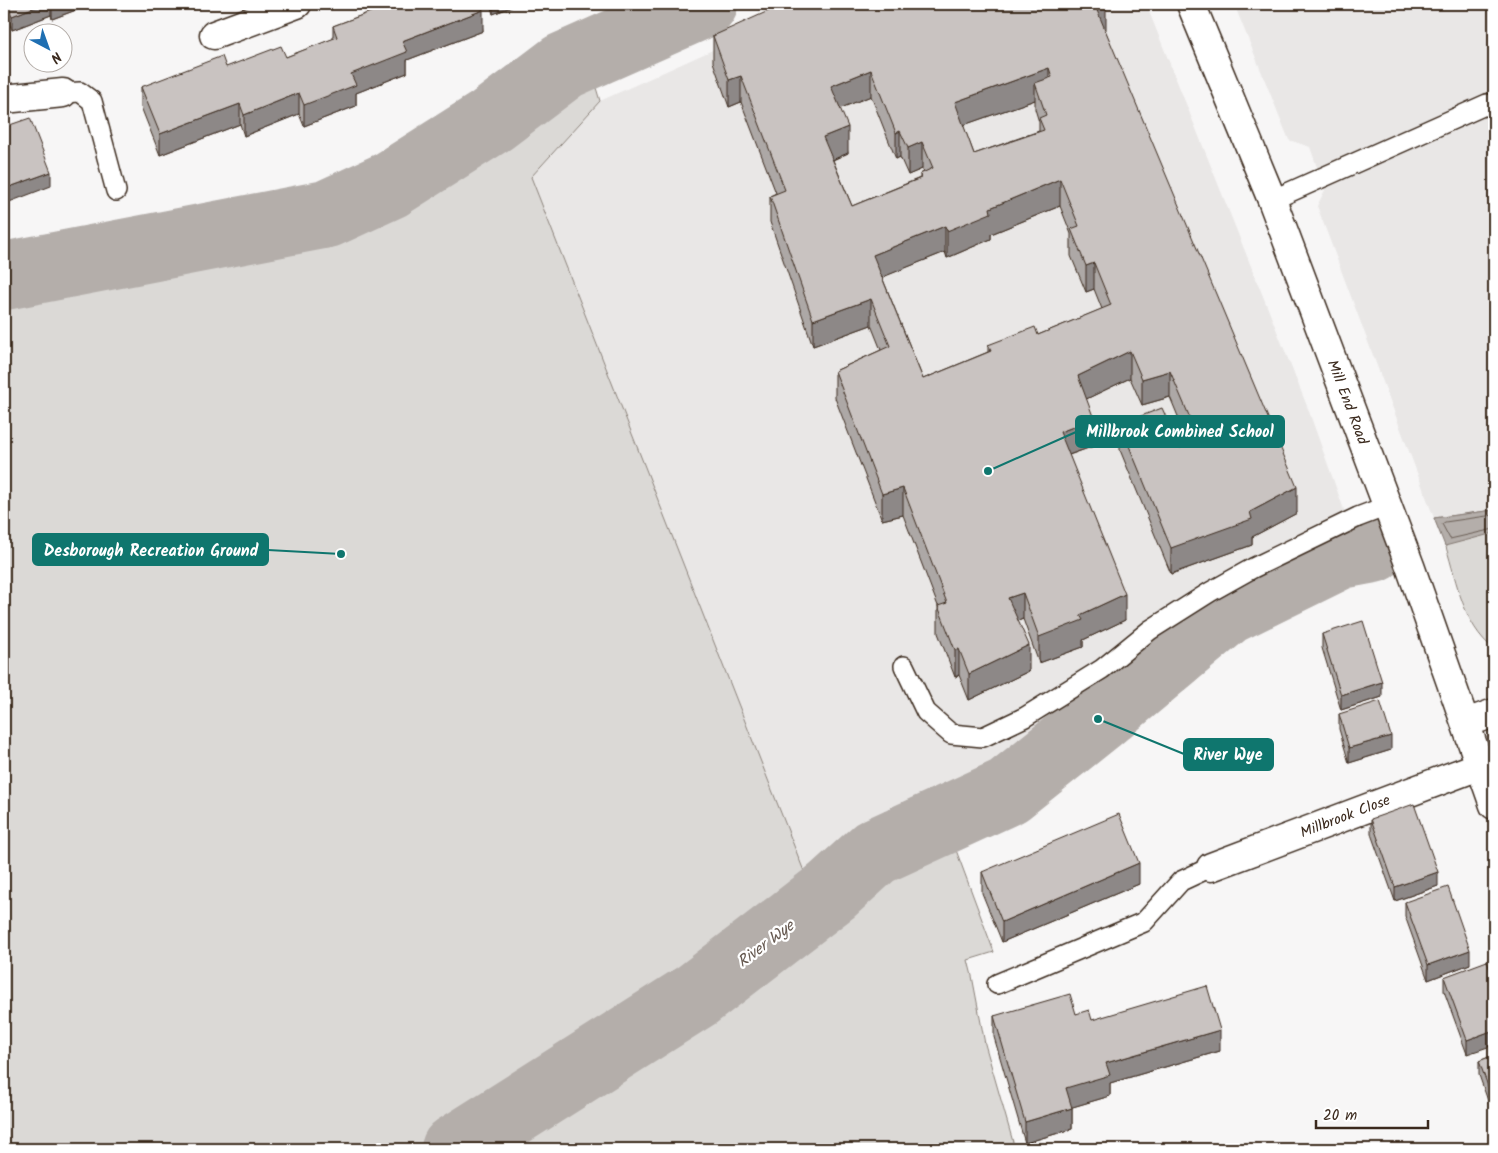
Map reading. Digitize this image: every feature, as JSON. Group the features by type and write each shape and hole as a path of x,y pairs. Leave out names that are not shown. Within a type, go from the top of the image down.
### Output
{"street":[{"path":"214,35 297,4"},
{"name":"Mill End Road","path":"1190,4 1272,200 1387,506 1494,805"},
{"path":"4,99 63,93"},
{"path":"1466,723 1494,713"},
{"name":"Millbrook Close","path":"1211,867 1479,766"}],"lane":[{"path":"63,93 80,92 92,101 116,191"},
{"path":"1272,200 1487,104 1494,110"},
{"path":"904,666 926,712 951,734 983,737 1025,717 1102,669 1150,630 1210,592 1253,568 1387,506"},
{"path":"996,984 1144,922 1181,881 1211,867"}],"shaded area":[{"path":"814,4 1146,4 1307,406 1353,535 1256,579 1150,655 1028,758 892,823 807,879 531,177 600,101"},
{"path":"1234,4 1494,4 1494,510 1434,518 1317,206 1325,190 1310,147 1289,140"},
{"path":"584,48 600,101 531,177 807,879 831,908 953,842 994,952 968,960 985,1044 1015,1149 4,1149 4,266 296,214 344,202 376,188 438,153 498,112"},
{"path":"1494,510 1494,649 1475,628 1462,602 1445,543 1434,518"}],"water":[{"path":"1494,510 1494,533 1445,546 1434,518"}],"building":[{"path":"7,4 43,4 12,16"},
{"path":"388,4 480,4 483,10 402,41 407,52 351,74 356,85 304,105 299,93 244,115 240,104 160,134 141,87 222,56 226,67 281,46 286,57 337,37 333,26"},
{"path":"784,4 1106,4 1096,8 1297,487 1250,512 1252,519 1171,548 1120,424 1162,408 1180,448 1204,436 1201,430 1196,432 1170,371 1142,379 1130,351 1078,376 1094,419 1060,432 1125,594 1080,615 1083,620 1039,637 1023,593 1008,598 1029,645 969,674 959,649 955,650 938,606 947,603 903,488 882,494 835,371 890,346 871,299 813,320 770,196 785,190 741,76 729,80 713,36","holes":["1049,68 1052,77 1035,83 1046,115 1039,118 1044,130 974,154 955,102","871,70 896,133 900,131 908,148 922,142 933,168 920,174 921,178 852,206 823,137 848,127 831,86","1060,179 1079,226 1071,229 1086,266 1094,263 1111,305 1038,335 1035,327 988,345 991,351 923,379 873,255 945,226 947,231 991,213 990,208"]},
{"path":"30,118 51,172 4,189 4,127"},
{"path":"1363,621 1382,682 1341,695 1322,634"},
{"path":"1380,701 1391,736 1349,748 1339,714"},
{"path":"1414,804 1438,872 1395,887 1371,819"},
{"path":"1119,814 1139,863 1002,922 982,872"},
{"path":"1448,887 1470,950 1428,965 1405,902"},
{"path":"1487,961 1494,981 1494,1030 1467,1040 1444,977"},
{"path":"1207,986 1220,1030 1106,1063 1110,1075 1066,1088 1072,1108 1025,1122 994,1016 1070,994 1076,1014 1089,1010 1092,1020"},
{"path":"1494,1055 1494,1103 1479,1061"}],"waterway":[{"path":"4,276 327,214 390,185 491,121 564,66 704,4"},
{"name":"River Wye","path":"455,1149 697,995 832,891 875,852 1008,791 1098,719 1227,611 1341,555 1373,549"}],"place":[{"name":"Millbrook Combined School","path":"988,471"},
{"name":"Desborough Recreation Ground","path":"341,554"},
{"name":"River Wye","path":"1098,719"}]}
